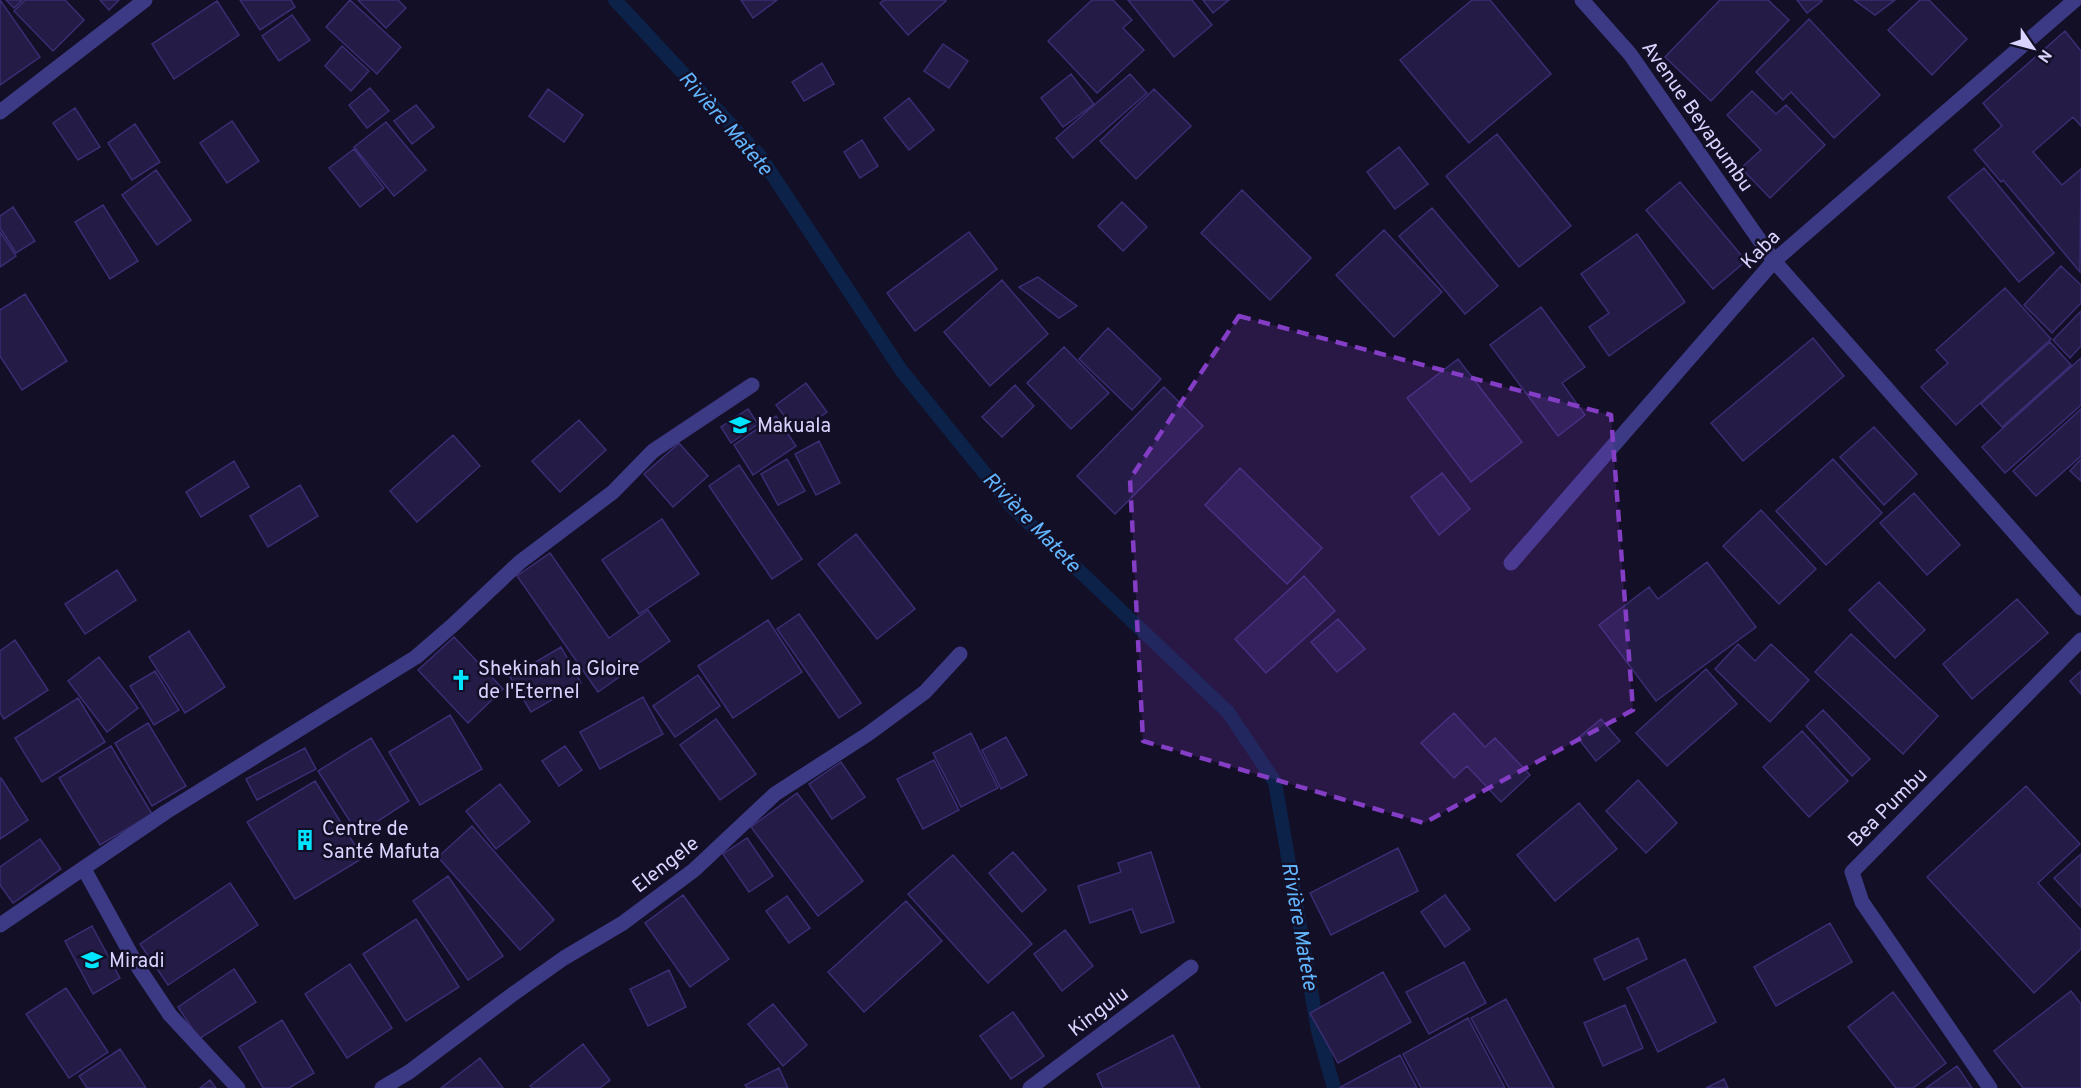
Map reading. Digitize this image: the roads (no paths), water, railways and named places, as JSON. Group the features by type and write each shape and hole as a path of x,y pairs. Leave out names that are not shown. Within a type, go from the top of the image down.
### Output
{"street":[{"path":"0,112 145,0"},
{"name":"Avenue Beyapumbu","path":"1582,0 1630,54 1774,261 2081,608"},
{"name":"Kaba","path":"1510,563 1774,261 2075,0"},
{"path":"0,927 166,812 416,657 519,562 613,492 653,451 752,385"},
{"name":"Bea Pumbu","path":"1990,1088 1862,902 1852,872 2081,640"},
{"name":"Elengele","path":"381,1088 409,1072 546,971 623,923 694,870 776,794 868,734 925,692 960,654"},
{"path":"84,869 138,967 170,1015 238,1088"},
{"name":"Kingulu","path":"1030,1088 1191,967"}],"waterway":[{"name":"Rivière Matete","path":"615,0 760,156 901,370 1012,507 1228,712 1275,782 1318,1031 1334,1088"}],"place":[{"name":"Makuala","path":"740,425"},
{"name":"Shekinah la Gloire de l'Eternel","path":"461,680"},
{"name":"Centre de Santé Mafuta","path":"305,840"},
{"name":"Miradi","path":"92,960"}]}
